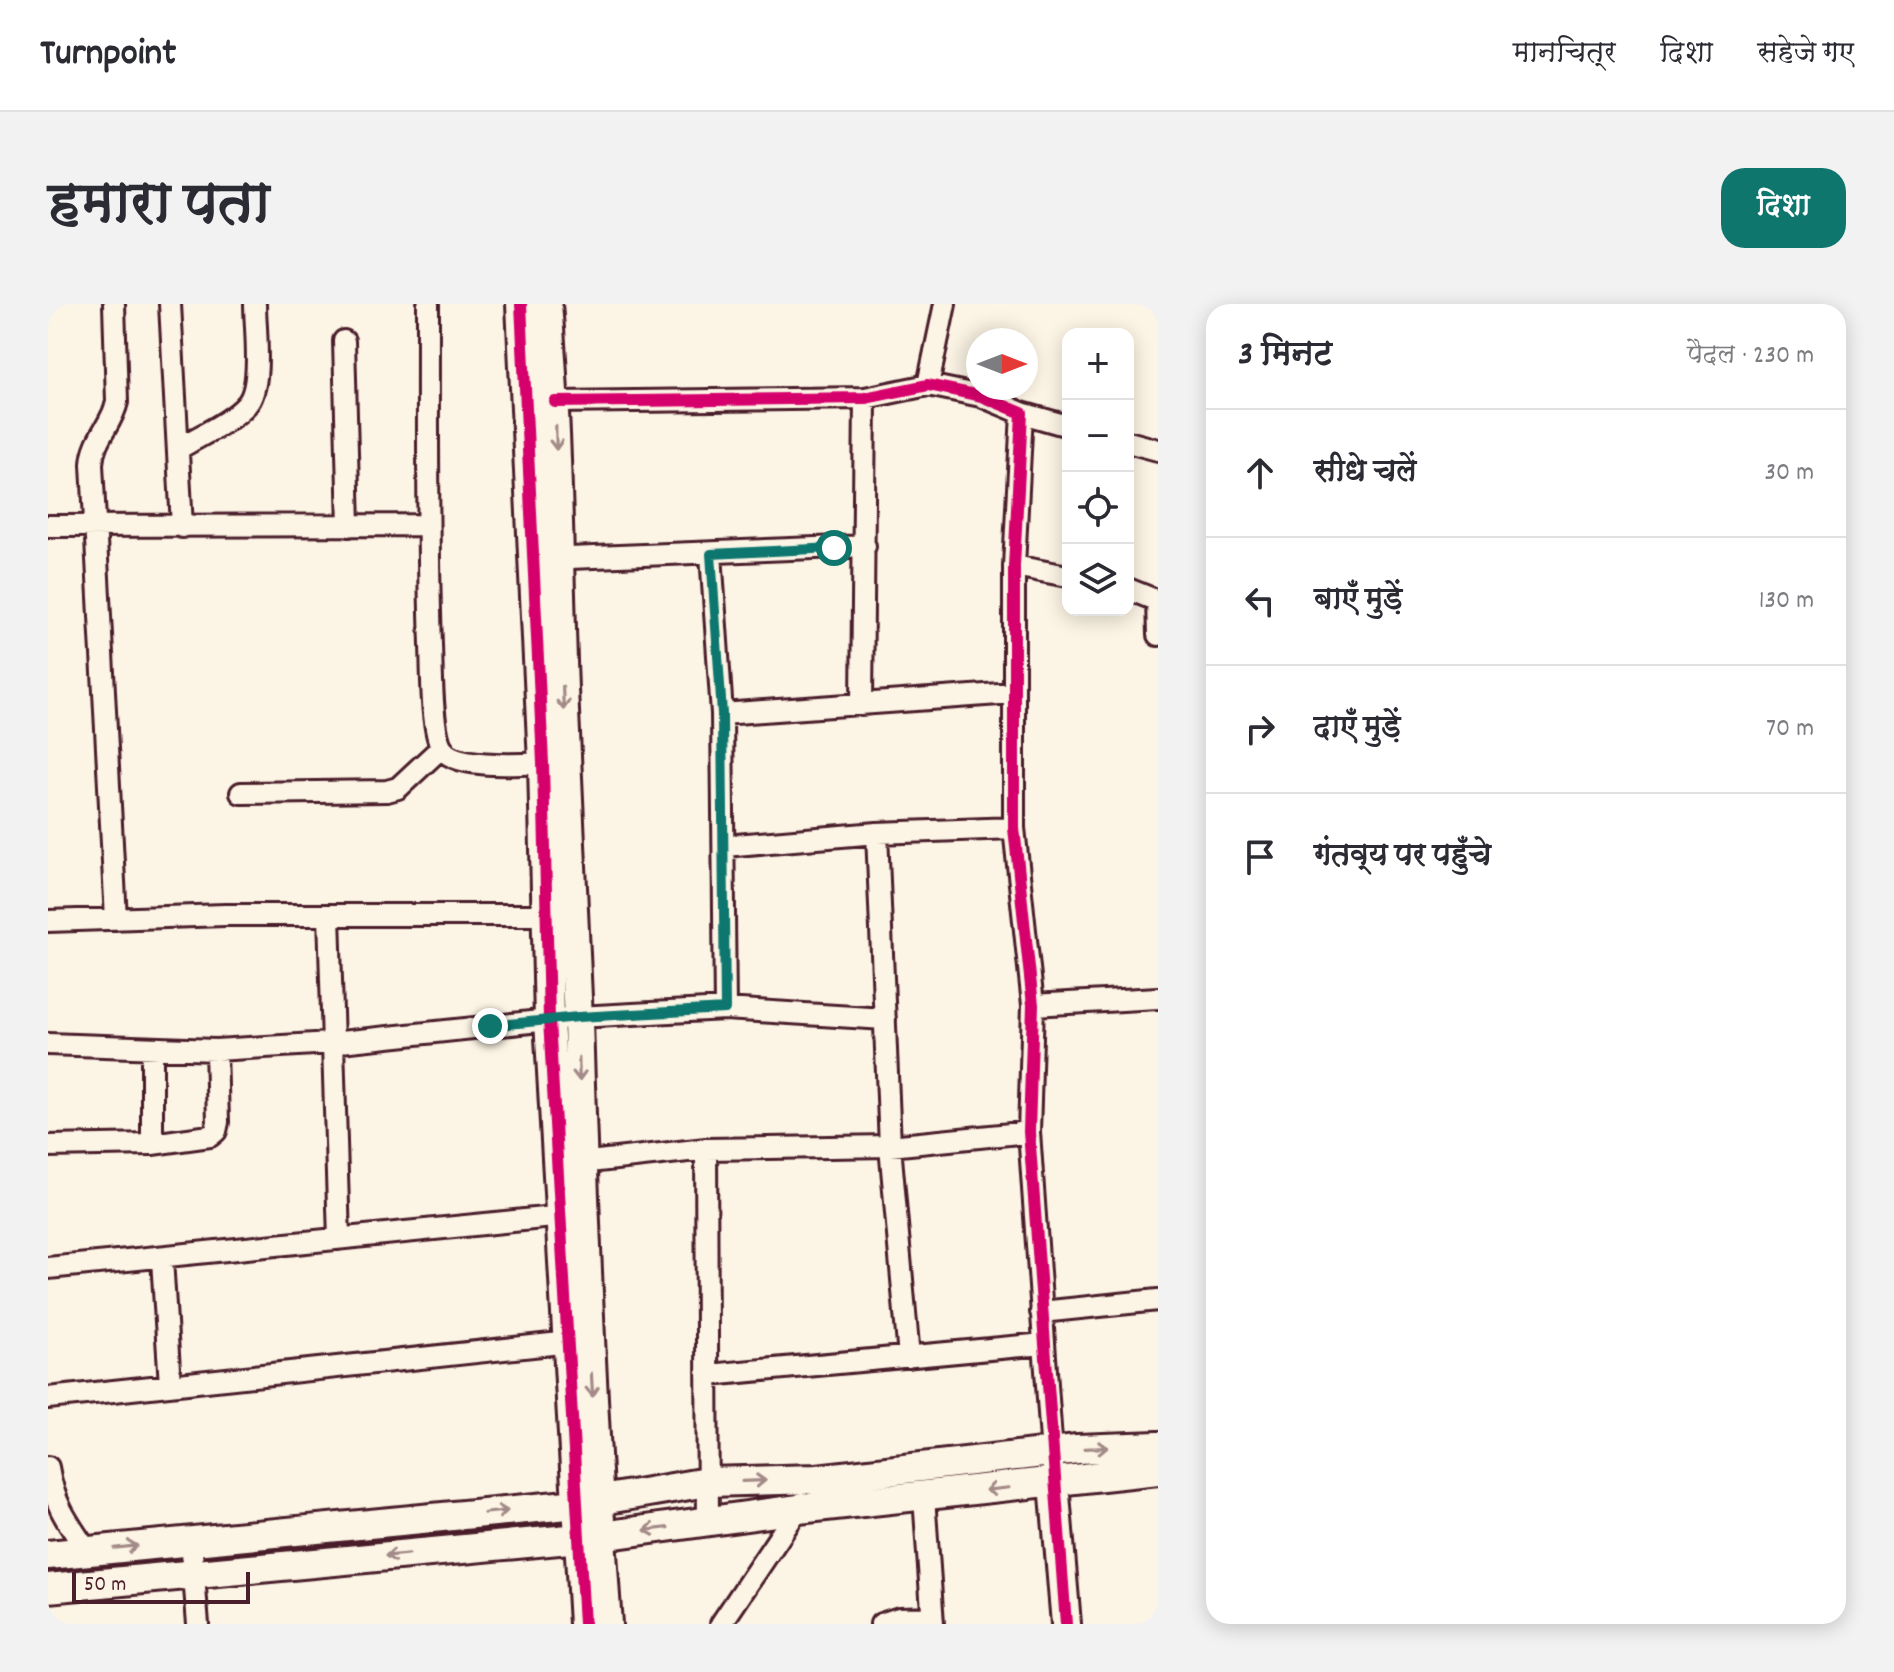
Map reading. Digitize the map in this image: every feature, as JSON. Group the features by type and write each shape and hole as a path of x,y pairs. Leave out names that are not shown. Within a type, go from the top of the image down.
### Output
{"street":[{"path":"114,304 118,392 115,412 93,452 116,919"},
{"path":"170,304 182,527"},
{"path":"178,449 249,403 255,381 255,304"},
{"path":"428,304 427,525 434,711 442,747 449,755 470,763 554,763"},
{"path":"521,304 545,559 558,915 549,1020 569,1164 580,1341 590,1537 584,1624"},
{"path":"545,559 555,402 547,304"},
{"path":"928,385 945,304"},
{"path":"344,341 349,526"},
{"path":"555,402 865,398 928,385 981,396 1022,413 1062,424"},
{"path":"862,705 865,398"},
{"path":"1022,413 1014,566 1014,828 1033,1005 1029,1132 1066,1624"},
{"path":"1134,444 1158,450"},
{"path":"48,526 427,525"},
{"path":"545,559 865,546"},
{"path":"711,554 722,714 725,1009"},
{"path":"1014,566 1062,575"},
{"path":"1134,591 1157,601 1158,635"},
{"path":"722,714 1013,693"},
{"path":"241,793 387,791 398,788 442,747"},
{"path":"724,846 877,833 1014,828"},
{"path":"877,833 890,1146 909,1357"},
{"path":"48,921 225,915 558,915"},
{"path":"329,915 339,1239"},
{"path":"558,915 578,1017 569,1164"},
{"path":"1033,1005 1158,998"},
{"path":"48,1044 216,1050 331,1043 578,1017 725,1009 885,1019"},
{"path":"152,1048 152,1144"},
{"path":"48,1146 152,1144 210,1136 216,1131 218,1122 216,1050"},
{"path":"569,1164 706,1149 890,1146 1029,1132"},
{"path":"706,1149 708,1523"},
{"path":"48,1268 162,1259 572,1215"},
{"path":"162,1259 170,1385"},
{"path":"1041,1312 1158,1300"},
{"path":"48,1398 580,1341"},
{"path":"709,1375 1044,1344"},
{"path":"48,1555 588,1502 707,1482 817,1479 1052,1451 1158,1446"},
{"path":"48,1467 53,1494 87,1551"},
{"path":"48,1588 590,1537 798,1509 1158,1470"},
{"path":"721,1624 817,1479"},
{"path":"881,1624 899,1618 932,1620 924,1497"},
{"path":"590,1537 607,1624"},
{"path":"191,1541 198,1624"}],"cycle path":[{"path":"521,304 543,763 549,1020 584,1624"},
{"path":"555,402 865,398 928,385 981,396 1022,413 1014,566 1014,828 1033,1005 1029,1132 1066,1624"}],"route":[{"path":"490,1026 578,1017 725,1009 722,714 711,554 834,548"}]}
